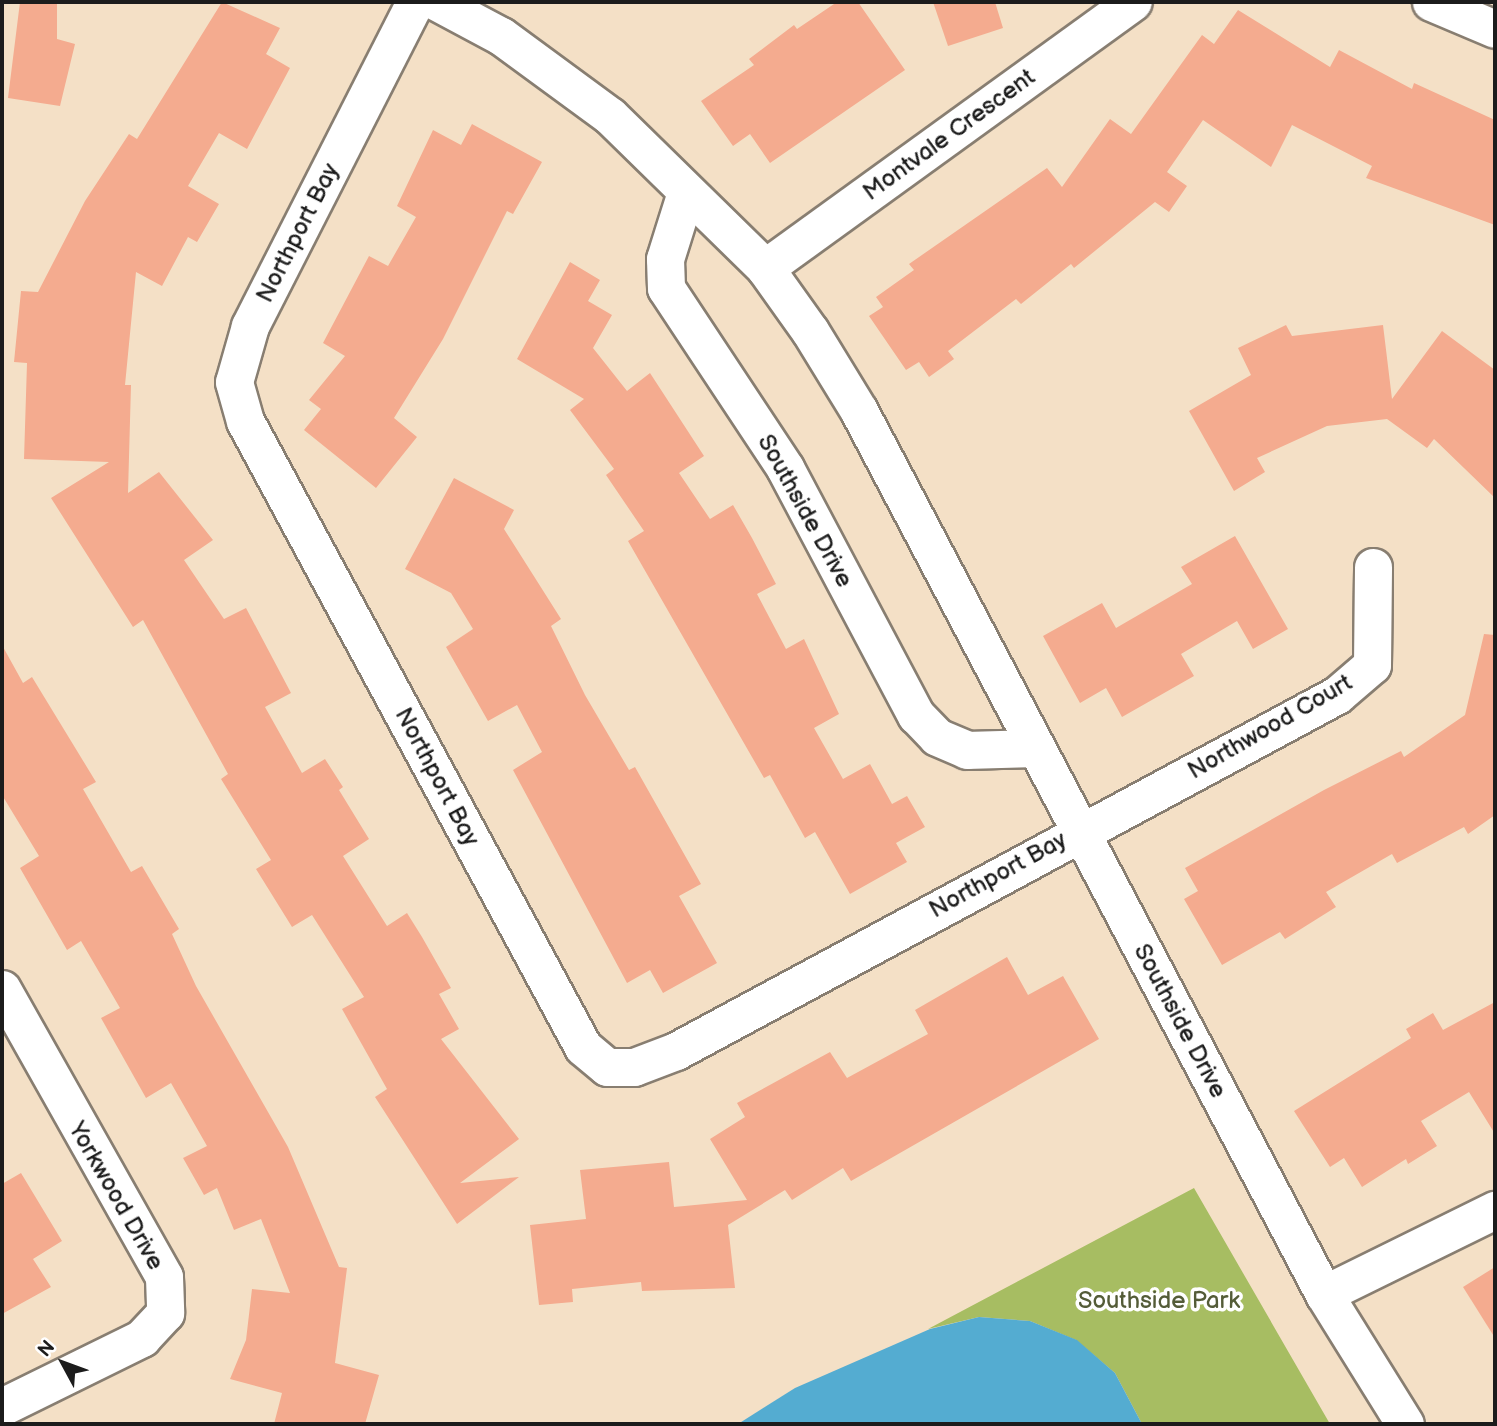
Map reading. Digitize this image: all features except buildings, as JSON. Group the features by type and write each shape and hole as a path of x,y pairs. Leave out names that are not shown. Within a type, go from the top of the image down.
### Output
{"street":[{"name":"Northport Bay","path":"415,2 250,326 234,382 245,421 583,1046 607,1067 634,1067 676,1051 1078,832"},
{"name":"Southside Drive","path":"437,2 501,36 610,116 765,268 859,411 1078,832 1324,1294 1405,1424"},
{"name":"Montvale Crescent","path":"765,268 1133,2"},
{"path":"1431,2 1495,29"},
{"name":"Southside Drive","path":"686,192 665,260 666,288 785,468 916,715 937,737 967,750 1034,748"},
{"name":"Northwood Court","path":"1078,832 1337,695 1372,666 1373,566"},
{"name":"Yorkwood Drive","path":"2,989 164,1277 165,1313 142,1338 2,1407"},
{"path":"1324,1294 1495,1210"}],"green space":[{"name":"Southside Park","path":"1194,1188 1330,1424 1142,1424 1115,1373 1076,1340 1030,1321 979,1317 928,1329"}],"water":[{"path":"979,1317 1030,1321 1077,1340 1115,1373 1142,1424 738,1424 795,1388 930,1329"}]}
